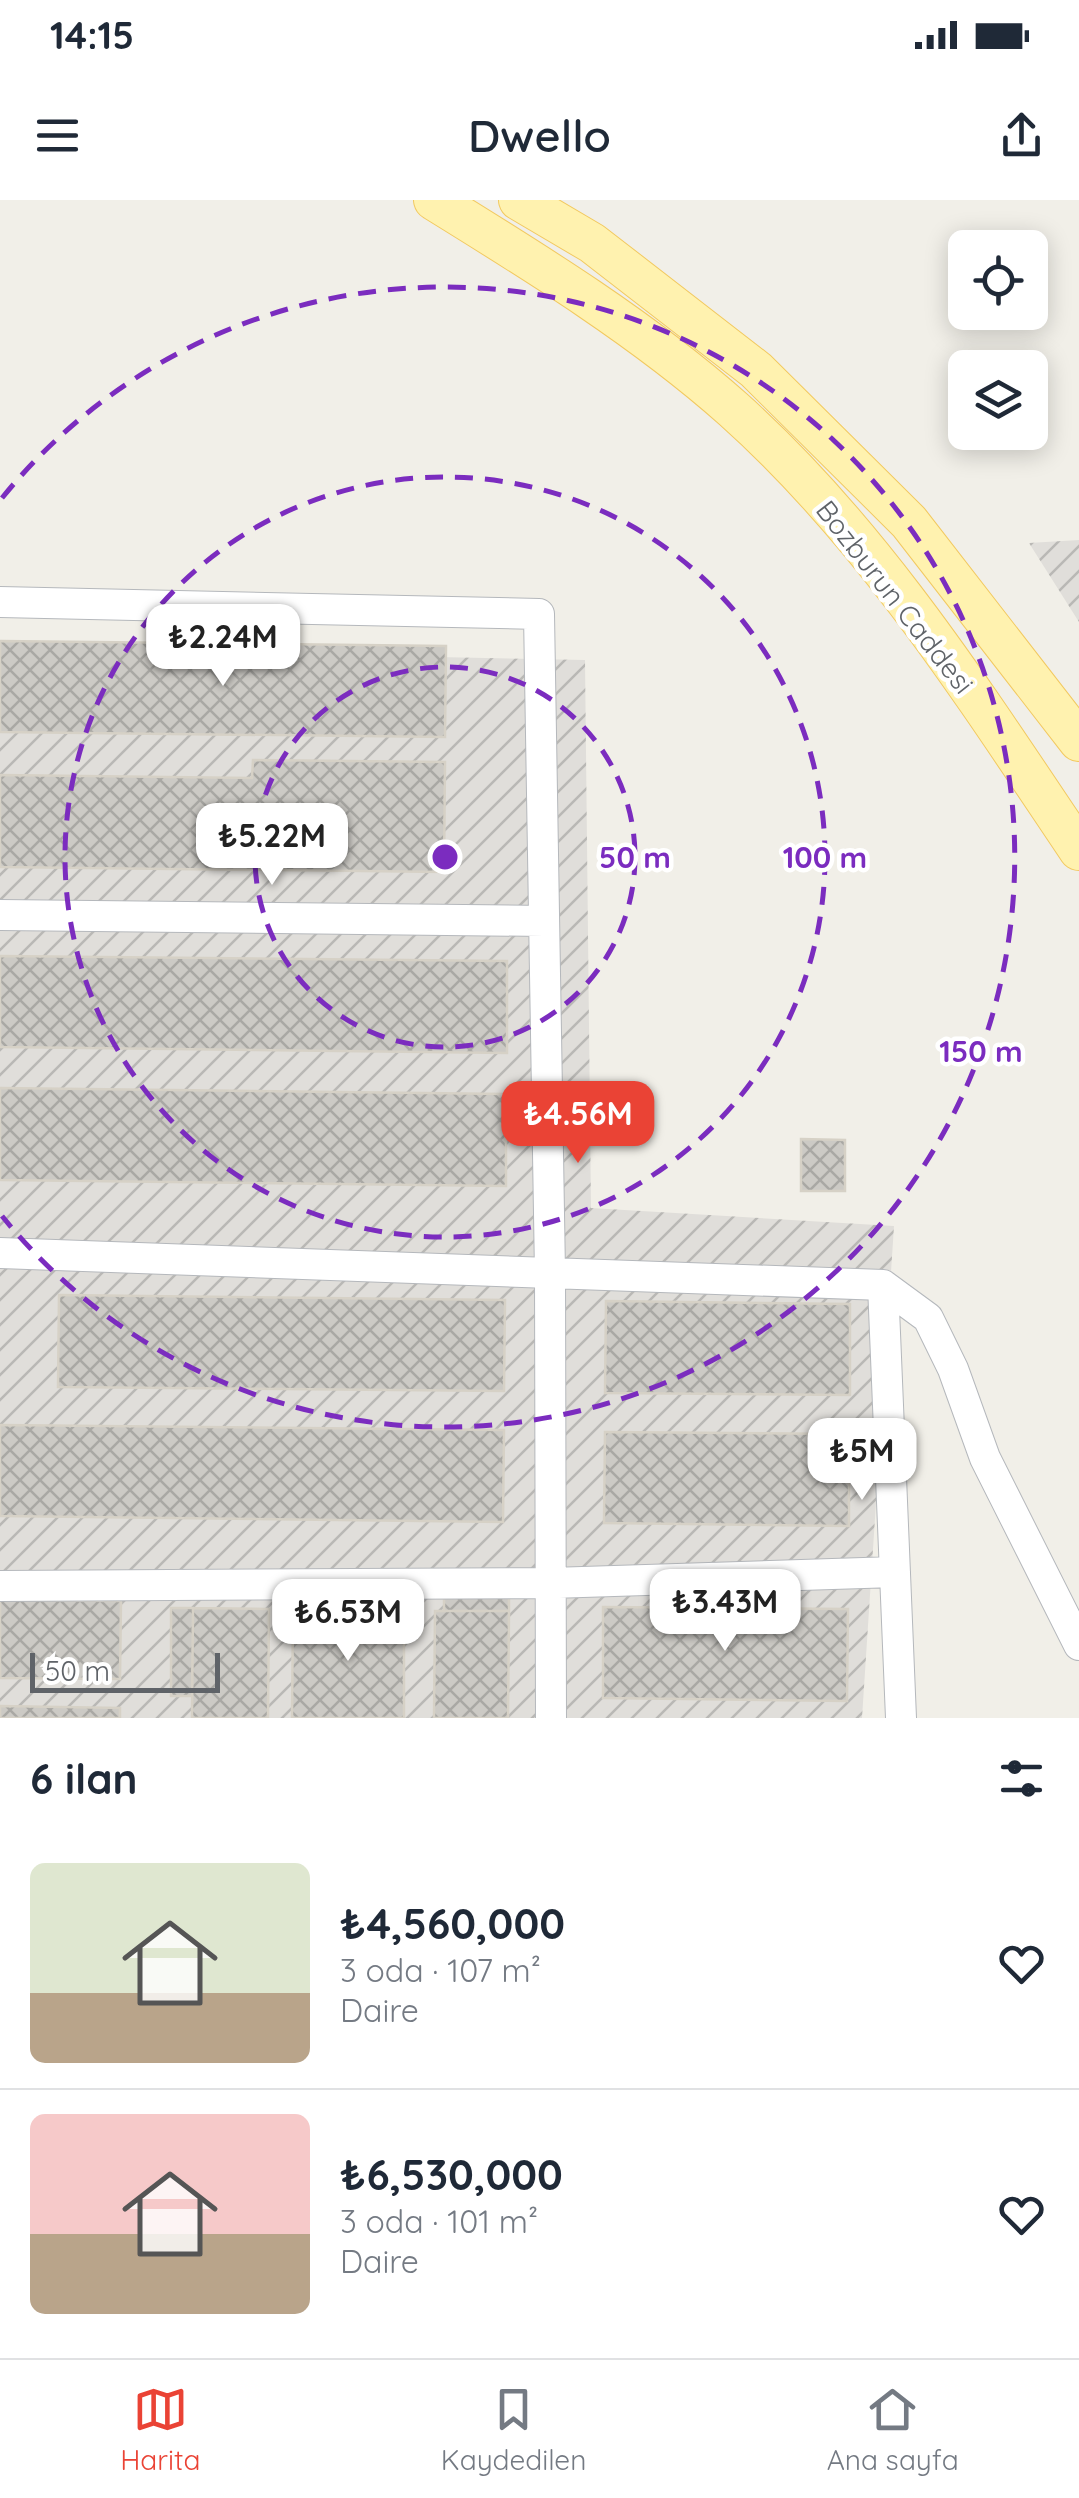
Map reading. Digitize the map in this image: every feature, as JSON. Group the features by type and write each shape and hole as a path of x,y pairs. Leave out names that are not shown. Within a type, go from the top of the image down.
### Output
{"main road":[{"name":"Bozburun Caddesi","path":"519,200 592,243 756,370 908,522 1079,741"},
{"path":"568,200 592,243"},
{"name":"Bozburun Caddesi","path":"444,202 591,301 733,409 841,520 990,718 1079,850"}],"street":[{"path":"0,602 538,614 550,1273 551,1718"},
{"path":"0,914 544,920"},
{"path":"0,1254 882,1284 928,1318 953,1369 985,1458 1079,1645"},
{"path":"882,1284 901,1718"},
{"path":"0,1586 551,1583 895,1572"}],"shaded area":[{"path":"1079,540 1079,622 1029,543"},
{"path":"0,648 585,660 591,1208 894,1226 862,1718 0,1718"}],"building":[{"path":"0,641 446,646 445,737 0,732"},
{"path":"253,760 445,762 444,872 0,867 0,775 252,778"},
{"path":"0,956 507,961 507,1053 0,1047"},
{"path":"0,1088 506,1094 506,1186 0,1180"},
{"path":"801,1139 845,1140 845,1191 801,1191"},
{"path":"59,1295 505,1300 504,1391 58,1387"},
{"path":"606,1301 850,1304 850,1395 605,1393"},
{"path":"0,1425 504,1430 503,1522 0,1516"},
{"path":"605,1432 849,1434 849,1526 604,1523"},
{"path":"444,1590 509,1590 509,1611 444,1611"},
{"path":"0,1600 121,1601 120,1679 0,1678"},
{"path":"603,1607 848,1609 847,1701 603,1698"},
{"path":"171,1608 193,1608 192,1696 171,1696"},
{"path":"193,1608 269,1609 268,1718 192,1718"},
{"path":"293,1609 404,1610 404,1718 292,1718"},
{"path":"435,1611 509,1611 508,1718 434,1718"},
{"path":"0,1706 120,1708 120,1718 0,1718"}]}
